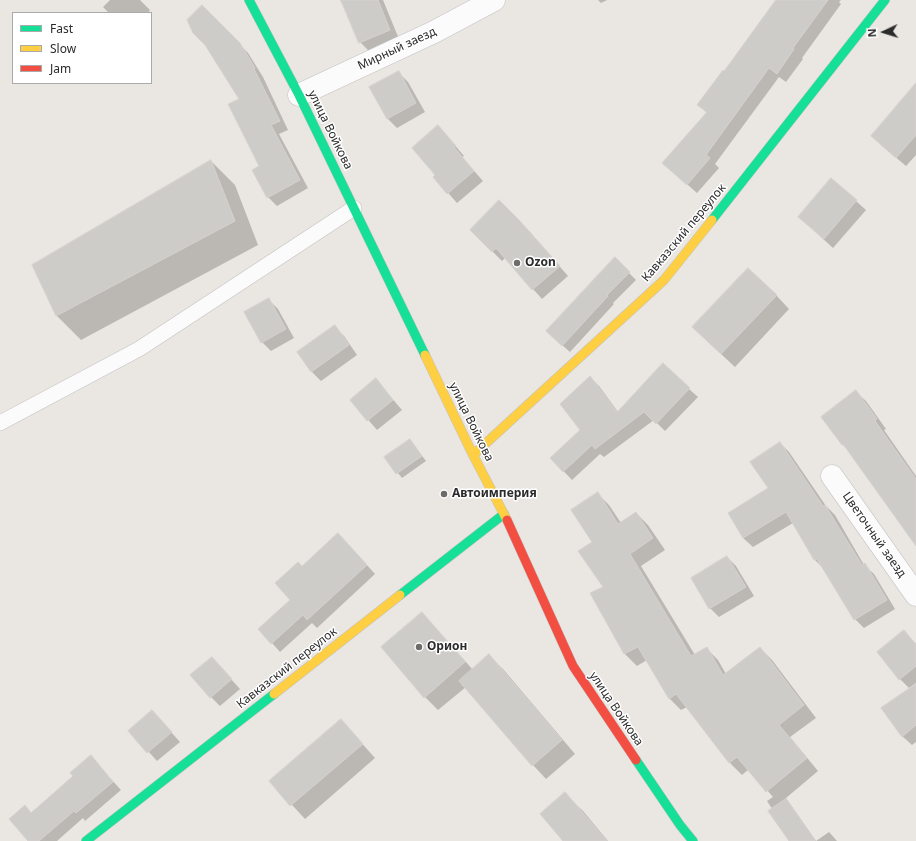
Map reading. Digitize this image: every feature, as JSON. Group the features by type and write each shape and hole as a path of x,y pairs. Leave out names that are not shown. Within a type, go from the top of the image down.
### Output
{"street":[{"name":"улица Войкова","path":"249,0 299,95 473,455 504,514 573,666 680,825 693,841"},
{"name":"Мирный заезд","path":"299,95 434,32 494,0"},
{"name":"Кавказский переулок","path":"473,455 664,280 885,0"},
{"name":"Цветочный заезд","path":"832,476 916,595"},
{"name":"Кавказский переулок","path":"86,841 504,514"}],"lane":[{"path":"0,424 139,349 354,208"}],"building":[{"path":"341,0 378,0 390,30 359,43"},
{"path":"776,0 828,0 793,48 794,49 777,74 769,68 706,155 710,158 687,185 662,163 707,112 697,105"},
{"path":"202,5 240,43 255,68 254,69 280,121 271,125 300,180 267,198 252,170 259,166 228,104 239,99 205,45 193,33 187,20"},
{"path":"399,71 416,103 387,119 369,87"},
{"path":"916,83 916,135 896,158 871,136"},
{"path":"438,125 456,146 454,147 474,171 447,194 433,177 435,175 412,148"},
{"path":"211,160 235,221 56,316 32,265"},
{"path":"831,178 857,200 824,239 798,217"},
{"path":"499,200 560,266 532,290 496,248 492,252 470,230"},
{"path":"615,257 630,272 607,295 608,296 562,346 546,331"},
{"path":"748,268 777,295 721,354 692,327"},
{"path":"269,298 286,329 261,343 244,312"},
{"path":"335,325 349,345 311,372 297,352"},
{"path":"663,363 690,388 656,424 644,412 595,449 592,445 563,472 550,458 580,430 560,404 590,376 617,412"},
{"path":"376,378 393,400 367,421 350,400"},
{"path":"856,390 877,419 875,421 916,479 916,546 843,444 842,445 821,417"},
{"path":"410,439 422,456 396,474 384,457"},
{"path":"780,442 823,506 825,505 862,565 865,563 887,600 854,620 817,559 814,560 786,512 743,538 728,513 768,488 750,462"},
{"path":"598,492 618,524 636,512 653,538 630,554 691,656 707,647 723,675 760,647 804,705 779,725 807,758 766,792 737,757 729,763 676,694 669,699 638,647 624,654 590,593 603,587 578,551 592,542 571,510"},
{"path":"338,533 367,565 307,620 303,615 271,644 258,629 290,600 275,583 298,562 302,566"},
{"path":"727,556 746,587 709,609 691,578"},
{"path":"422,612 465,662 424,698 381,647"},
{"path":"904,630 916,645 916,666 899,680 877,652"},
{"path":"489,654 562,740 532,766 459,681"},
{"path":"212,657 232,679 210,698 190,675"},
{"path":"916,684 916,725 902,737 881,708"},
{"path":"152,710 172,732 147,753 128,731"},
{"path":"341,719 363,744 290,806 269,781"},
{"path":"91,755 113,782 76,813 74,811 39,841 28,841 9,819 25,805 31,813 73,776 70,773"},
{"path":"565,792 607,841 563,841 540,814"},
{"path":"786,799 815,841 789,841 768,811"}],"traffic: fast":[{"path":"249,0 299,95 425,355"},
{"path":"712,220 885,0"},
{"path":"400,595 504,514"},
{"path":"86,841 274,694"},
{"path":"636,760 680,825 693,841"}],"traffic: slow":[{"path":"473,455 664,280 712,220"},
{"path":"425,355 473,455 507,520"},
{"path":"274,694 400,595"}],"traffic: jam":[{"path":"507,520 573,666 636,760"}],"place":[{"name":"Ozon","path":"517,263"},
{"name":"Автоимперия","path":"444,494"},
{"name":"Орион","path":"419,647"}]}
